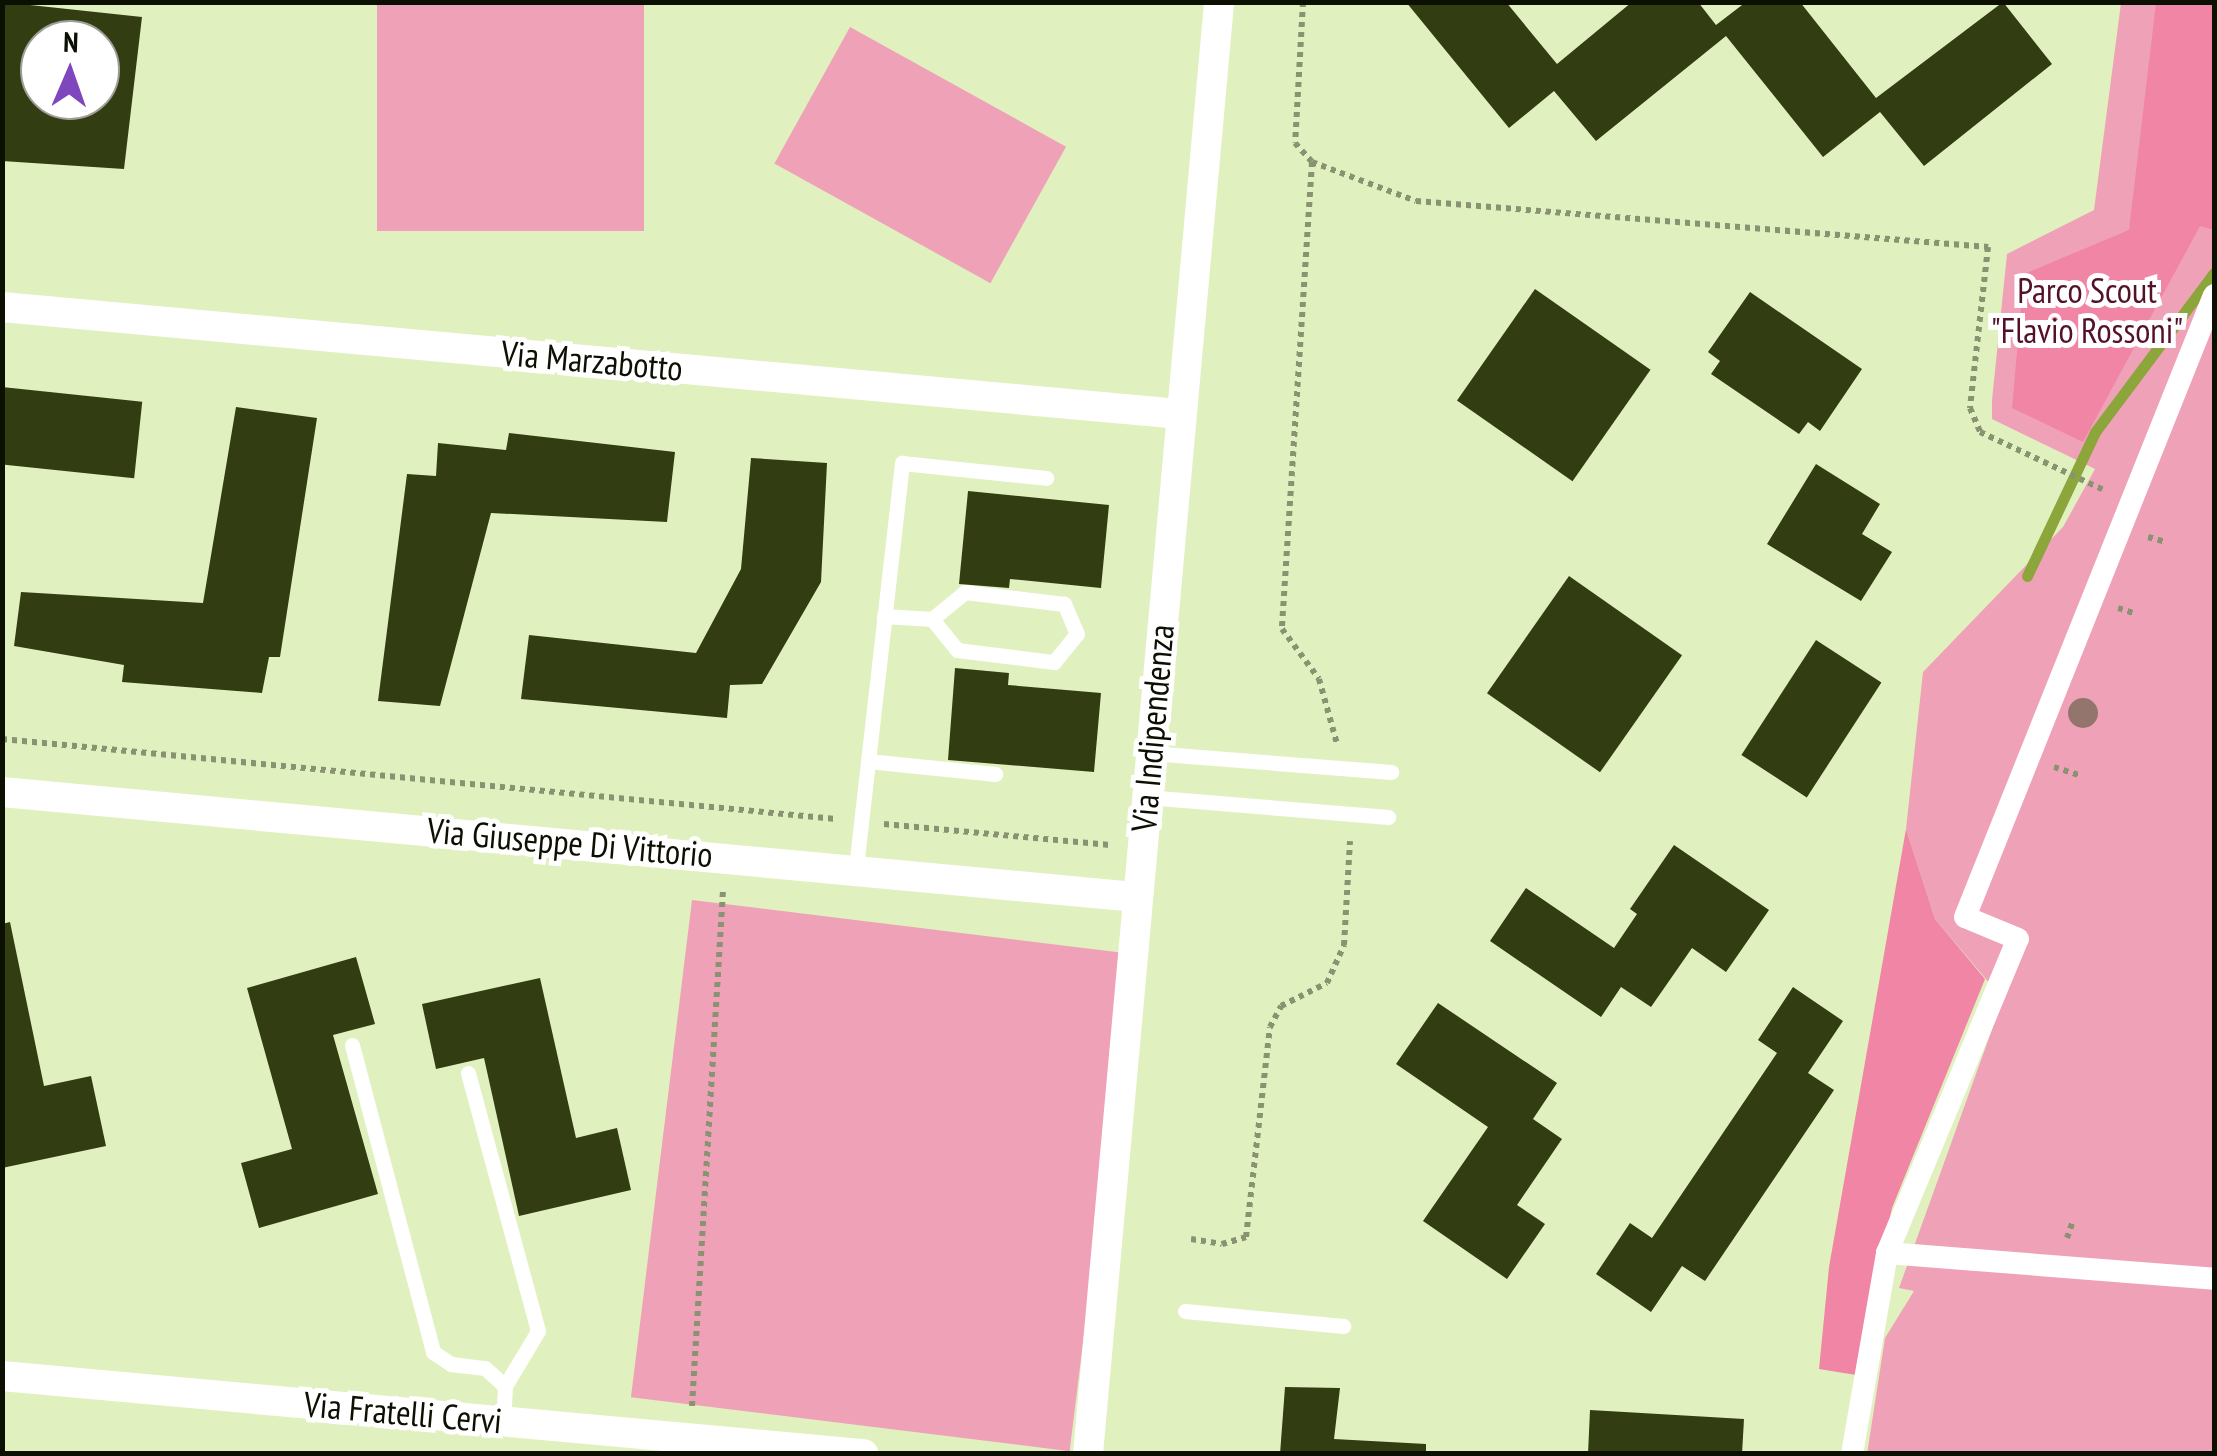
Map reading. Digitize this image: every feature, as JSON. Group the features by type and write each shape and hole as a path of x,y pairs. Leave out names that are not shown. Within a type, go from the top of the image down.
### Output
{"street":[{"name":"Via Indipendenza","path":"1088,1454 1220,2"},
{"path":"1852,1454 1887,1253 2018,940 1965,917 2214,296"},
{"name":"Via Marzabotto","path":"2,307 1181,414"},
{"name":"Via Giuseppe Di Vittorio","path":"2,792 856,867 1136,898"},
{"path":"1887,1253 2214,1279"},
{"name":"Via Fratelli Cervi","path":"2,1376 503,1421 703,1444 863,1454"}],"lane":[{"path":"856,867 902,464 1046,478"},
{"path":"884,616 932,619 965,592 1064,604 1078,634 1054,662 957,650 932,619"},
{"path":"1150,753 1392,772"},
{"path":"868,762 995,774"},
{"path":"1146,798 1388,817"},
{"path":"352,1045 433,1352 451,1364 485,1368 506,1386"},
{"path":"468,1073 538,1331 506,1386 503,1421"},
{"path":"1186,1310 1343,1326"}],"path":[{"path":"1302,2 1295,143 1312,162 1416,200 1988,248 1970,408 1980,432 2090,484"},
{"path":"1312,162 1282,629 1319,680 1344,769"},
{"path":"2,739 1141,848"},
{"path":"1191,1238 1222,1244 1246,1236 1270,1028 1281,1006 1327,983 1344,945 1347,814"},
{"path":"703,1444 723,888"}],"green space":[{"path":"377,3 644,3 644,231 377,231"},
{"path":"2121,3 2214,3 2214,1453 1867,1454 1885,1338 1914,1291 1899,1288 2003,999 1935,919 1906,829 1923,672 2063,527 2095,469 1992,419 1992,400 2007,254 2094,210"},
{"name":"Parco Scout \"Flavio Rossoni\"","path":"2156,3 2214,3 2214,230 2200,226 2083,442 2012,408 2024,274 2129,230"},
{"path":"850,27 1066,147 990,283 774,163"},
{"path":"1906,829 1935,919 1985,979 1892,1208 1856,1375 1819,1369 1829,1267"},
{"path":"692,900 1131,954 1070,1451 631,1397"}],"building":[{"path":"2,2 142,17 124,169 2,161"},
{"path":"1406,2 1506,2 1557,64 1632,2 1698,2 1716,25 1746,2 1800,2 1876,98 2003,2 2052,64 1924,166 1880,112 1823,157 1726,36 1596,141 1554,91 1509,128"},
{"path":"1535,289 1651,370 1572,481 1457,400"},
{"path":"1750,292 1862,369 1820,431 1808,422 1799,434 1711,374 1720,361 1708,352"},
{"path":"2,387 142,402 134,478 2,464"},
{"path":"236,407 317,418 280,657 269,657 262,693 122,682 124,665 14,646 21,592 203,603"},
{"path":"509,433 675,452 667,522 491,513 440,706 378,701 407,474 436,476 438,443 506,450"},
{"path":"751,458 827,463 821,582 762,684 730,685 727,718 521,699 529,635 696,653 741,569"},
{"path":"1816,464 1880,504 1862,534 1892,552 1861,601 1767,544"},
{"path":"968,491 1109,505 1101,588 1010,579 1009,588 959,584"},
{"path":"1569,576 1682,655 1600,772 1487,693"},
{"path":"1816,640 1881,682 1807,797 1741,755"},
{"path":"955,668 1009,673 1008,685 1101,693 1094,772 948,760"},
{"path":"1674,845 1769,910 1726,972 1692,948 1651,1007 1621,987 1601,1017 1490,941 1526,888 1614,948 1637,914 1630,909"},
{"path":"10,922 44,1086 91,1076 106,1146 2,1168 2,924"},
{"path":"356,957 375,1024 333,1035 378,1194 259,1228 241,1163 292,1149 247,988"},
{"path":"540,978 576,1138 617,1128 631,1190 519,1216 484,1058 436,1069 422,1004"},
{"path":"1793,987 1843,1021 1808,1073 1834,1090 1705,1281 1682,1266 1651,1312 1596,1274 1630,1223 1652,1238 1777,1053 1758,1040"},
{"path":"1438,1003 1557,1083 1533,1119 1562,1139 1517,1205 1545,1224 1507,1279 1423,1221 1488,1127 1396,1064"},
{"path":"1285,1387 1340,1388 1334,1439 1426,1444 1426,1454 1280,1454"},
{"path":"1590,1410 1744,1419 1742,1454 1588,1454"}],"waterway":[{"path":"2027,576 2095,432 2214,273"}]}
